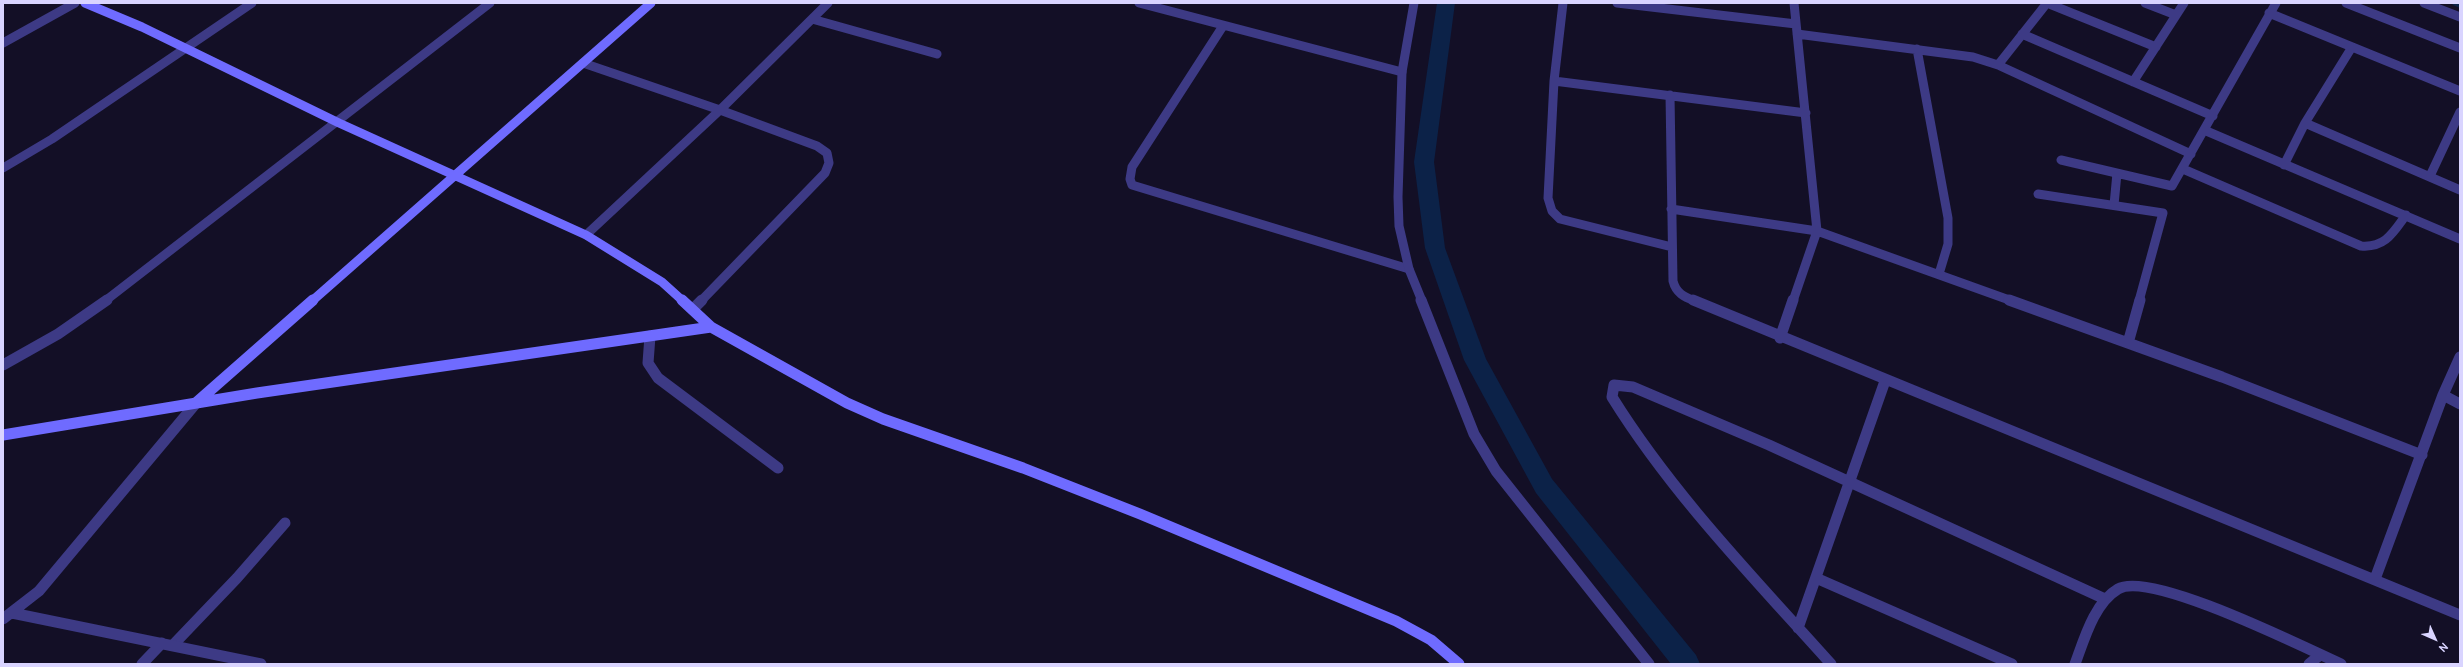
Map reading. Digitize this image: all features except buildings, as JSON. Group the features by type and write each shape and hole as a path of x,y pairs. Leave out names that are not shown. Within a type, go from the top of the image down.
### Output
{"street":[{"path":"3,43 75,3"},
{"path":"85,3 186,48 339,123 586,234 662,282 693,309 710,327 847,403 883,419 1023,468 1396,621 1432,640 1456,662"},
{"path":"3,168 52,139 252,3"},
{"path":"3,365 58,334 124,288 339,123 490,3"},
{"path":"7,616 39,591 197,402 453,174 651,3"},
{"path":"586,234 720,110 828,3"},
{"path":"1139,3 1402,72"},
{"path":"1414,3 1402,72 1398,197 1400,226 1409,269 1474,434 1496,471 1648,664"},
{"path":"1563,3 1554,81 1548,198 1553,214 1560,219 1672,247"},
{"path":"1617,3 1796,24"},
{"path":"1780,338 1817,231 1794,3"},
{"path":"1998,65 2047,3 2156,47"},
{"path":"2145,3 2176,15"},
{"path":"2133,82 2184,3"},
{"path":"2061,160 2172,186 2213,116 2269,12 2276,3"},
{"path":"2346,3 2460,48"},
{"path":"2424,3 2460,17"},
{"path":"2269,12 2460,91"},
{"path":"812,19 937,54"},
{"path":"1223,26 1132,166 1130,179 1132,185 1142,190 1409,269"},
{"path":"1797,34 1958,54 1998,65 2191,154"},
{"path":"2022,34 2213,116"},
{"path":"2284,165 2305,123 2352,47"},
{"path":"1917,49 1948,218 1948,244 1939,274"},
{"path":"583,62 817,146 827,153 829,163 825,173 693,309"},
{"path":"1554,81 1806,113"},
{"path":"1670,95 1673,281 1675,289 1683,296 1780,338 2375,579 2460,615"},
{"path":"2430,176 2460,112"},
{"path":"2305,123 2460,190"},
{"path":"2204,130 2460,239"},
{"path":"2182,168 2361,246 2380,246 2387,241 2406,215"},
{"path":"2114,205 2117,173"},
{"path":"2038,194 2163,213 2128,343"},
{"path":"1671,209 1817,231 2229,380 2422,455"},
{"path":"3,435 197,402 710,327"},
{"path":"650,336 646,363 664,384 778,468"},
{"path":"2375,579 2444,395 2460,357"},
{"path":"1798,628 1885,381"},
{"path":"1831,664 1720,540 1641,443 1612,397 1614,385 1622,384 1633,387 1850,482 2105,599"},
{"path":"2444,395 2460,404"},
{"path":"142,664 167,644 237,578 285,524"},
{"path":"1816,578 2012,664"},
{"path":"2075,664 2105,599 2120,587 2159,587 2183,595 2341,664"},
{"path":"7,616 167,644 262,664"},
{"path":"2309,664 2320,655"}],"waterway":[{"path":"1446,3 1424,162 1435,248 1475,360 1544,486 1687,664"},
{"path":"2455,3 2460,5"}]}
